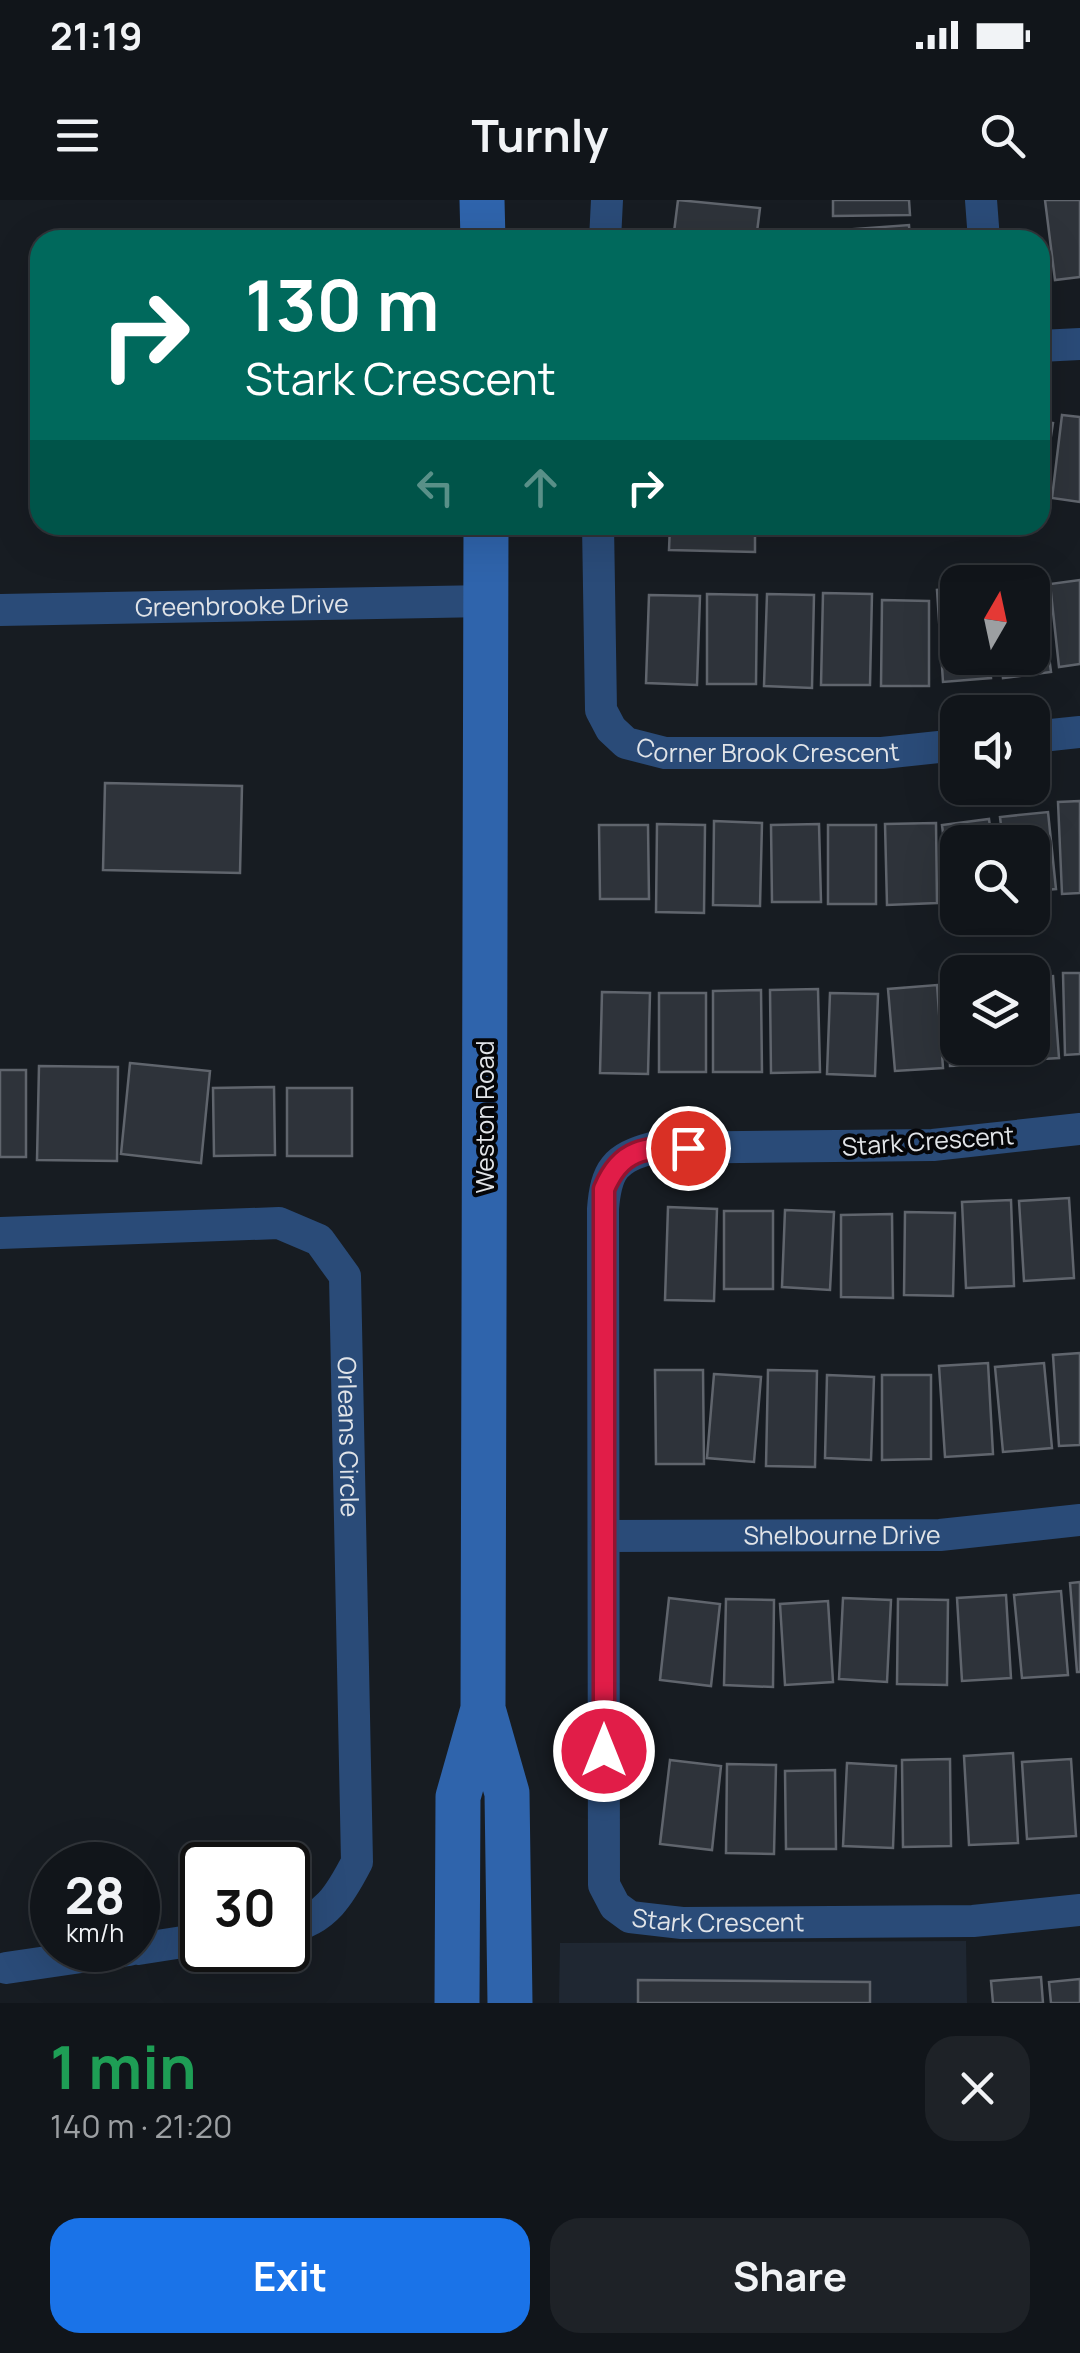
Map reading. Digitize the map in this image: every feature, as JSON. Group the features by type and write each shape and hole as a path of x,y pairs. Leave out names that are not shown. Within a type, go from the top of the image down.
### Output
{"main road":[{"path":"482,200 483,230"},
{"name":"Weston Road","path":"457,2003 458,1797 483,1709 486,535"},
{"name":"Weston Road","path":"483,1709 507,1793 510,2003"}],"street":[{"path":"605,230 606,200"},
{"path":"980,200 983,230"},
{"path":"1050,346 1080,344"},
{"name":"Corner Brook Crescent","path":"598,535 601,710 611,729 626,743 665,753 882,753 940,747"},
{"name":"Greenbrooke Drive","path":"0,610 487,601"},
{"path":"1050,735 1080,732"},
{"name":"Stark Crescent","path":"1080,1129 934,1146 652,1148 629,1154 613,1168 604,1189 603,1209 604,1885 615,1906 630,1917 682,1923 973,1921 1080,1910"},
{"name":"Orleans Circle","path":"0,1234 280,1223 320,1240 345,1276 356,1862 340,1896 310,1922"},
{"name":"Shelbourne Drive","path":"604,1536 940,1535 1080,1520"},
{"path":"2,1961 30,1959"}],"shaded area":[{"path":"966,1941 967,2003 559,2003 560,1943"}],"building":[{"path":"678,200 760,208 757,230 674,230"},
{"path":"833,200 909,200 910,215 833,216"},
{"path":"1045,200 1080,200 1080,277 1055,280"},
{"path":"909,225 909,230 842,230"},
{"path":"1062,415 1080,417 1080,502 1052,498"},
{"path":"670,535 755,535 755,552 669,550"},
{"path":"1080,580 1080,664 1059,667 1050,584"},
{"path":"937,590 940,590 940,636"},
{"path":"823,593 872,594 870,685 821,685"},
{"path":"707,594 757,595 756,684 707,684"},
{"path":"767,594 814,595 812,688 764,686"},
{"path":"649,595 700,596 697,685 646,683"},
{"path":"882,600 929,601 929,686 881,686"},
{"path":"943,675 991,675 991,678 943,682"},
{"path":"105,783 242,786 240,873 103,870"},
{"path":"1080,801 1080,893 1062,894 1058,802"},
{"path":"1048,812 1049,825 1001,825 1000,817"},
{"path":"989,819 990,825 942,825"},
{"path":"714,821 762,823 760,906 713,905"},
{"path":"936,823 937,903 887,905 885,824"},
{"path":"657,824 705,825 704,913 656,912"},
{"path":"819,824 821,902 772,902 771,825"},
{"path":"599,825 648,825 649,899 600,899"},
{"path":"828,825 876,825 876,904 828,904"},
{"path":"1050,831 1056,889 1050,890"},
{"path":"1063,973 1080,973 1080,1054 1065,1055"},
{"path":"1053,976 1059,1058 1050,1059"},
{"path":"937,985 943,1068 895,1071 888,989"},
{"path":"818,989 820,1072 771,1073 770,990"},
{"path":"761,990 762,1072 713,1072 713,991"},
{"path":"602,992 650,993 648,1074 600,1073"},
{"path":"659,993 706,993 706,1072 659,1072"},
{"path":"830,993 878,994 875,1076 827,1074"},
{"path":"130,1063 210,1071 201,1163 121,1154"},
{"path":"39,1066 118,1067 117,1161 37,1160"},
{"path":"0,1070 26,1070 26,1157 0,1157"},
{"path":"274,1087 275,1155 214,1156 213,1088"},
{"path":"287,1088 352,1088 352,1156 287,1156"},
{"path":"1069,1198 1074,1278 1024,1281 1019,1201"},
{"path":"1011,1200 1014,1286 966,1288 962,1202"},
{"path":"668,1207 717,1209 714,1301 665,1300"},
{"path":"785,1210 834,1212 830,1290 782,1287"},
{"path":"724,1211 773,1211 773,1289 724,1289"},
{"path":"905,1212 955,1213 953,1296 904,1295"},
{"path":"892,1214 893,1298 841,1297 841,1215"},
{"path":"1080,1353 1080,1445 1059,1446 1053,1355"},
{"path":"988,1363 993,1454 945,1457 939,1366"},
{"path":"1044,1363 1052,1448 1003,1452 995,1367"},
{"path":"655,1370 703,1370 704,1464 656,1464"},
{"path":"768,1370 817,1371 815,1467 766,1466"},
{"path":"714,1374 761,1377 754,1462 707,1458"},
{"path":"827,1375 874,1377 871,1460 825,1458"},
{"path":"882,1375 931,1375 931,1459 882,1460"},
{"path":"1080,1582 1080,1672 1077,1672 1070,1583"},
{"path":"1061,1591 1068,1675 1022,1678 1014,1595"},
{"path":"1006,1595 1011,1678 962,1681 957,1598"},
{"path":"669,1598 720,1604 711,1686 660,1680"},
{"path":"843,1598 891,1600 887,1682 839,1679"},
{"path":"726,1599 774,1600 773,1687 724,1685"},
{"path":"898,1599 948,1600 947,1685 897,1684"},
{"path":"828,1601 833,1682 785,1685 780,1604"},
{"path":"1013,1753 1018,1843 969,1845 964,1756"},
{"path":"950,1759 951,1846 903,1847 902,1760"},
{"path":"1071,1759 1076,1836 1027,1839 1022,1762"},
{"path":"670,1760 721,1766 712,1850 660,1844"},
{"path":"847,1763 896,1766 893,1848 843,1846"},
{"path":"727,1764 776,1765 774,1854 726,1853"},
{"path":"835,1770 836,1849 786,1849 785,1771"},
{"path":"1041,1977 1043,2003 993,2003 991,1981"},
{"path":"1080,1979 1080,2003 1051,2003 1049,1982"},
{"path":"638,1980 870,1982 870,2003 638,2003"}],"route":[{"path":"604,1751 604,1189 613,1168 629,1154 652,1148 688,1148"}]}
